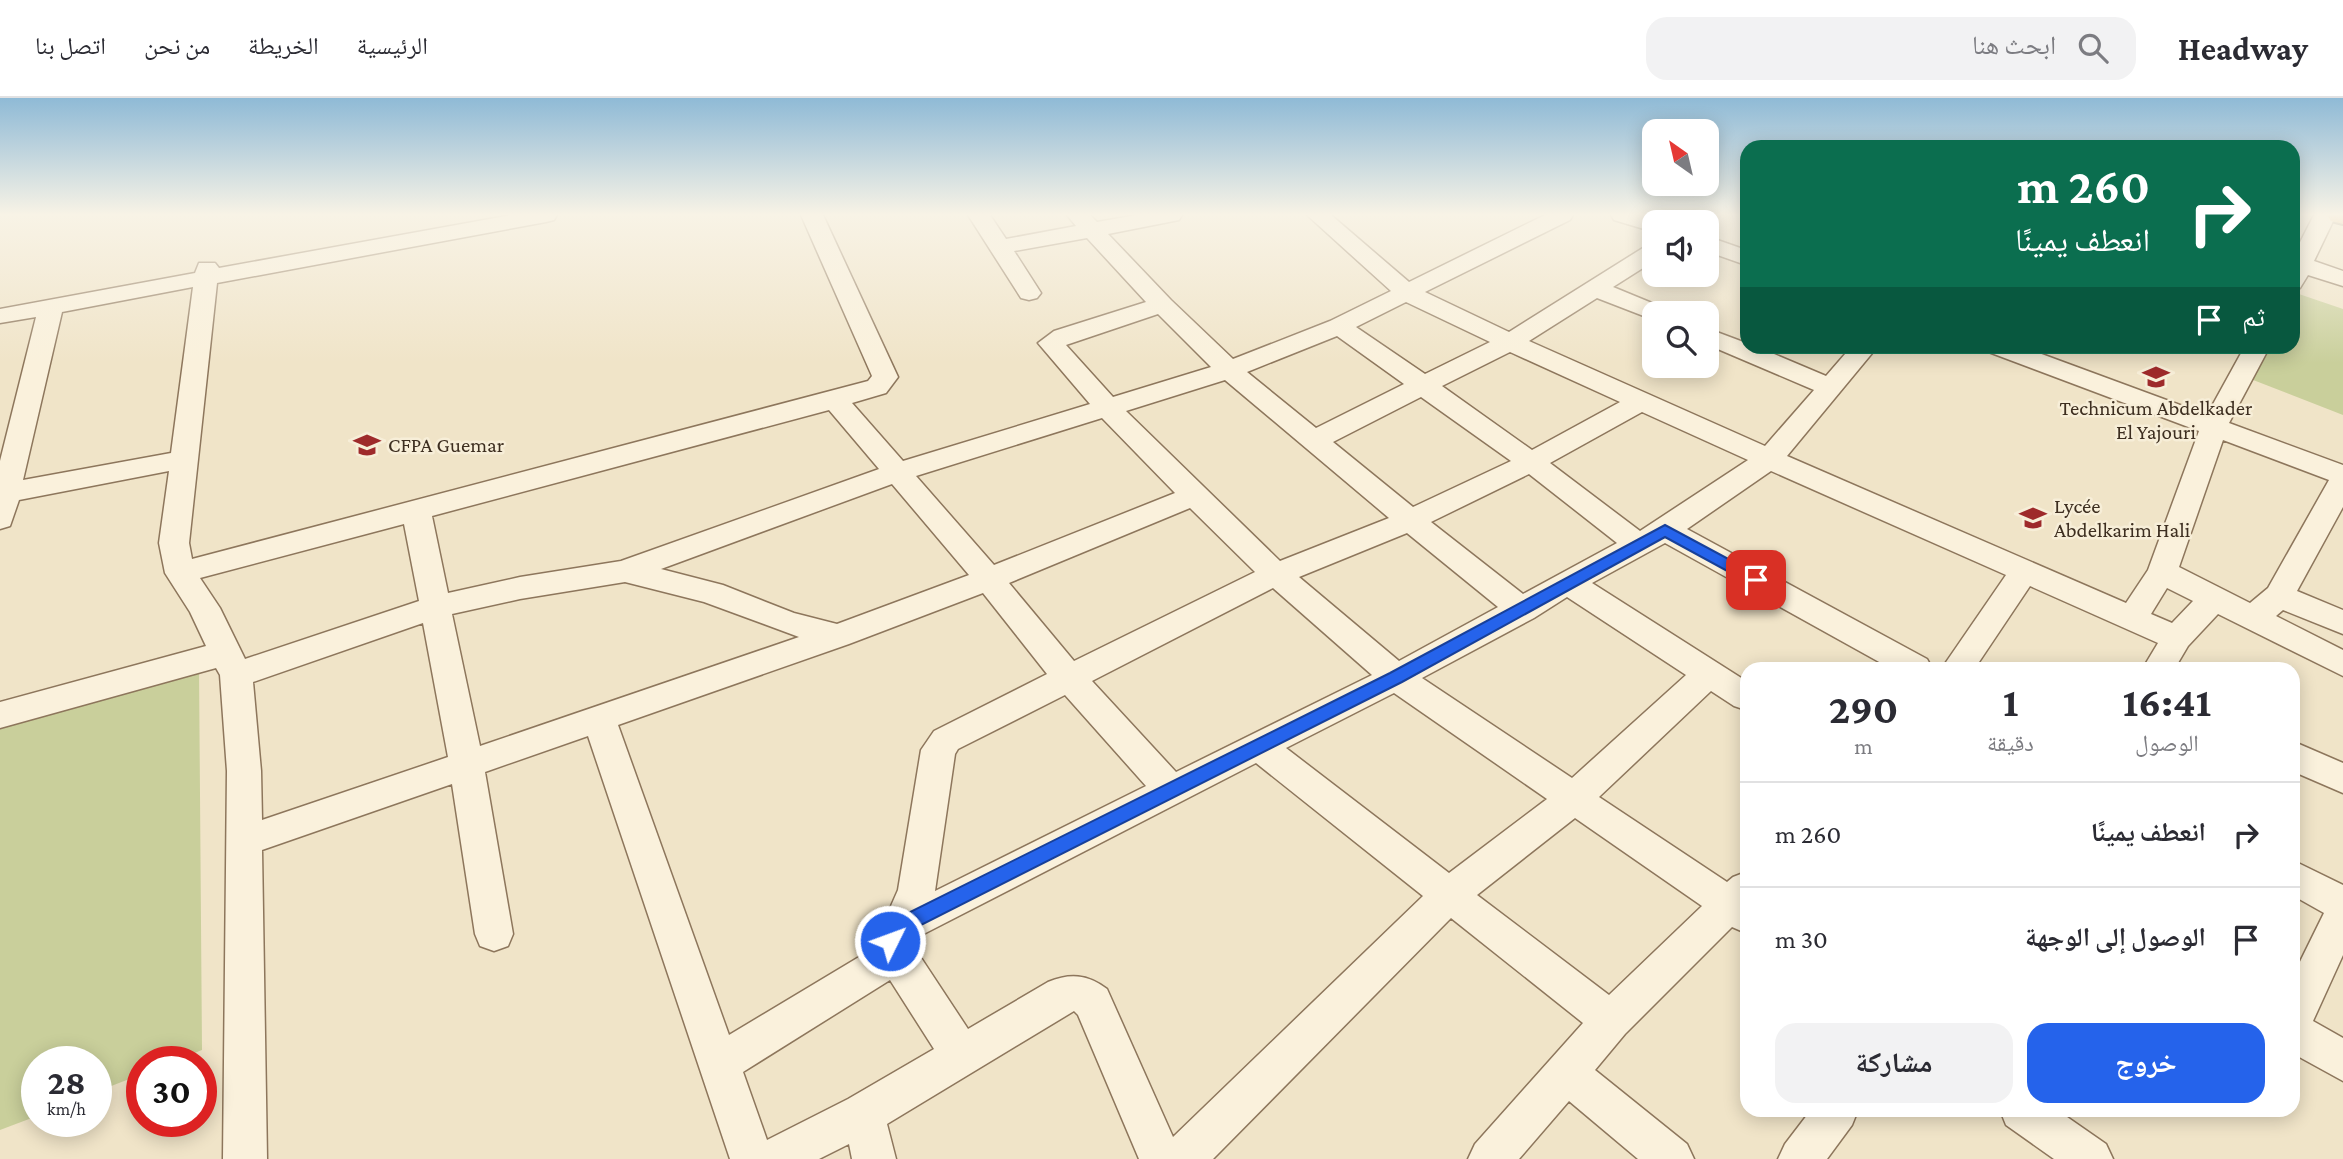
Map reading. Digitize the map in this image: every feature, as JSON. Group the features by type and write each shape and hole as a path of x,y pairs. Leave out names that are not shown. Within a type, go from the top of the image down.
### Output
{"street":[{"path":"0,316 250,265"},
{"path":"0,307 257,265"},
{"path":"180,573 877,387 885,377 834,265"},
{"path":"1011,265 1029,293"},
{"path":"1124,265 1229,370 1523,610"},
{"path":"1374,265 1407,293 1510,342 2178,638"},
{"path":"0,715 231,664 434,607 520,588 625,571 895,473 1229,370 1339,326 1464,265"},
{"path":"1314,440 1510,342 1632,265"},
{"path":"207,273 174,543 180,573 204,608 231,664 244,771 236,1155"},
{"path":"2300,274 2343,279"},
{"path":"1594,288 1642,308"},
{"path":"1162,305 1063,336 1051,343 1106,406 1195,496 1276,574 1396,677 1573,799 1740,902"},
{"path":"51,306 2,502 184,459"},
{"path":"1339,326 1531,462 1652,537 1904,662"},
{"path":"1719,340 1740,349"},
{"path":"1751,354 1832,388"},
{"path":"719,1064 898,941 1170,789 1396,677 1523,610 1652,537 1769,459 1860,354"},
{"path":"2017,354 2343,475"},
{"path":"2132,618 2162,572 2214,427 2254,354"},
{"path":"0,402 30,397"},
{"path":"835,400 895,473 989,579 1069,677 1170,789"},
{"path":"961,1054 898,941 917,890 940,745 1276,574 1410,520 1531,462 1641,401"},
{"path":"2253,618 2279,596 2335,511 2343,481"},
{"path":"243,842 838,636 1195,496"},
{"path":"415,510 467,766 494,934"},
{"path":"1962,662 2025,570"},
{"path":"625,571 712,593 786,622 838,636"},
{"path":"2162,572 2343,664"},
{"path":"1570,584 1740,693"},
{"path":"2279,596 2343,623"},
{"path":"2163,662 2178,638 2213,600"},
{"path":"1182,1159 1448,896 1573,799 1708,674"},
{"path":"599,719 752,1159"},
{"path":"1257,745 1611,1021"},
{"path":"2300,759 2343,779"},
{"path":"2300,880 2343,904"},
{"path":"1490,1159 1611,1021 1740,904"},
{"path":"2300,1005 2343,914"},
{"path":"774,1159 863,1114 1062,995 1075,991 1093,1002 1161,1159"},
{"path":"2300,1035 2343,1061"},
{"path":"1566,1072 1672,1159"},
{"path":"863,1114 874,1159"},
{"path":"1800,1159 1832,1117"},
{"path":"2031,1117 2091,1159"}],"green space":[{"path":"2300,294 2343,309 2343,415 2248,378 2260,354 2300,354"},
{"path":"199,667 202,1046 126,1046 126,1080 112,1086 112,1046 21,1046 21,1122 0,1130 0,725"}],"place":[{"name":"Technicum Abdelkader El Yajouri","path":"2156,377"},
{"name":"CFPA Guemar","path":"367,445"},
{"name":"Lycée Abdelkarim Hali","path":"2033,518"}],"route":[{"path":"890,941 890,937 901,926 1396,677 1665,530 1756,580"}]}
